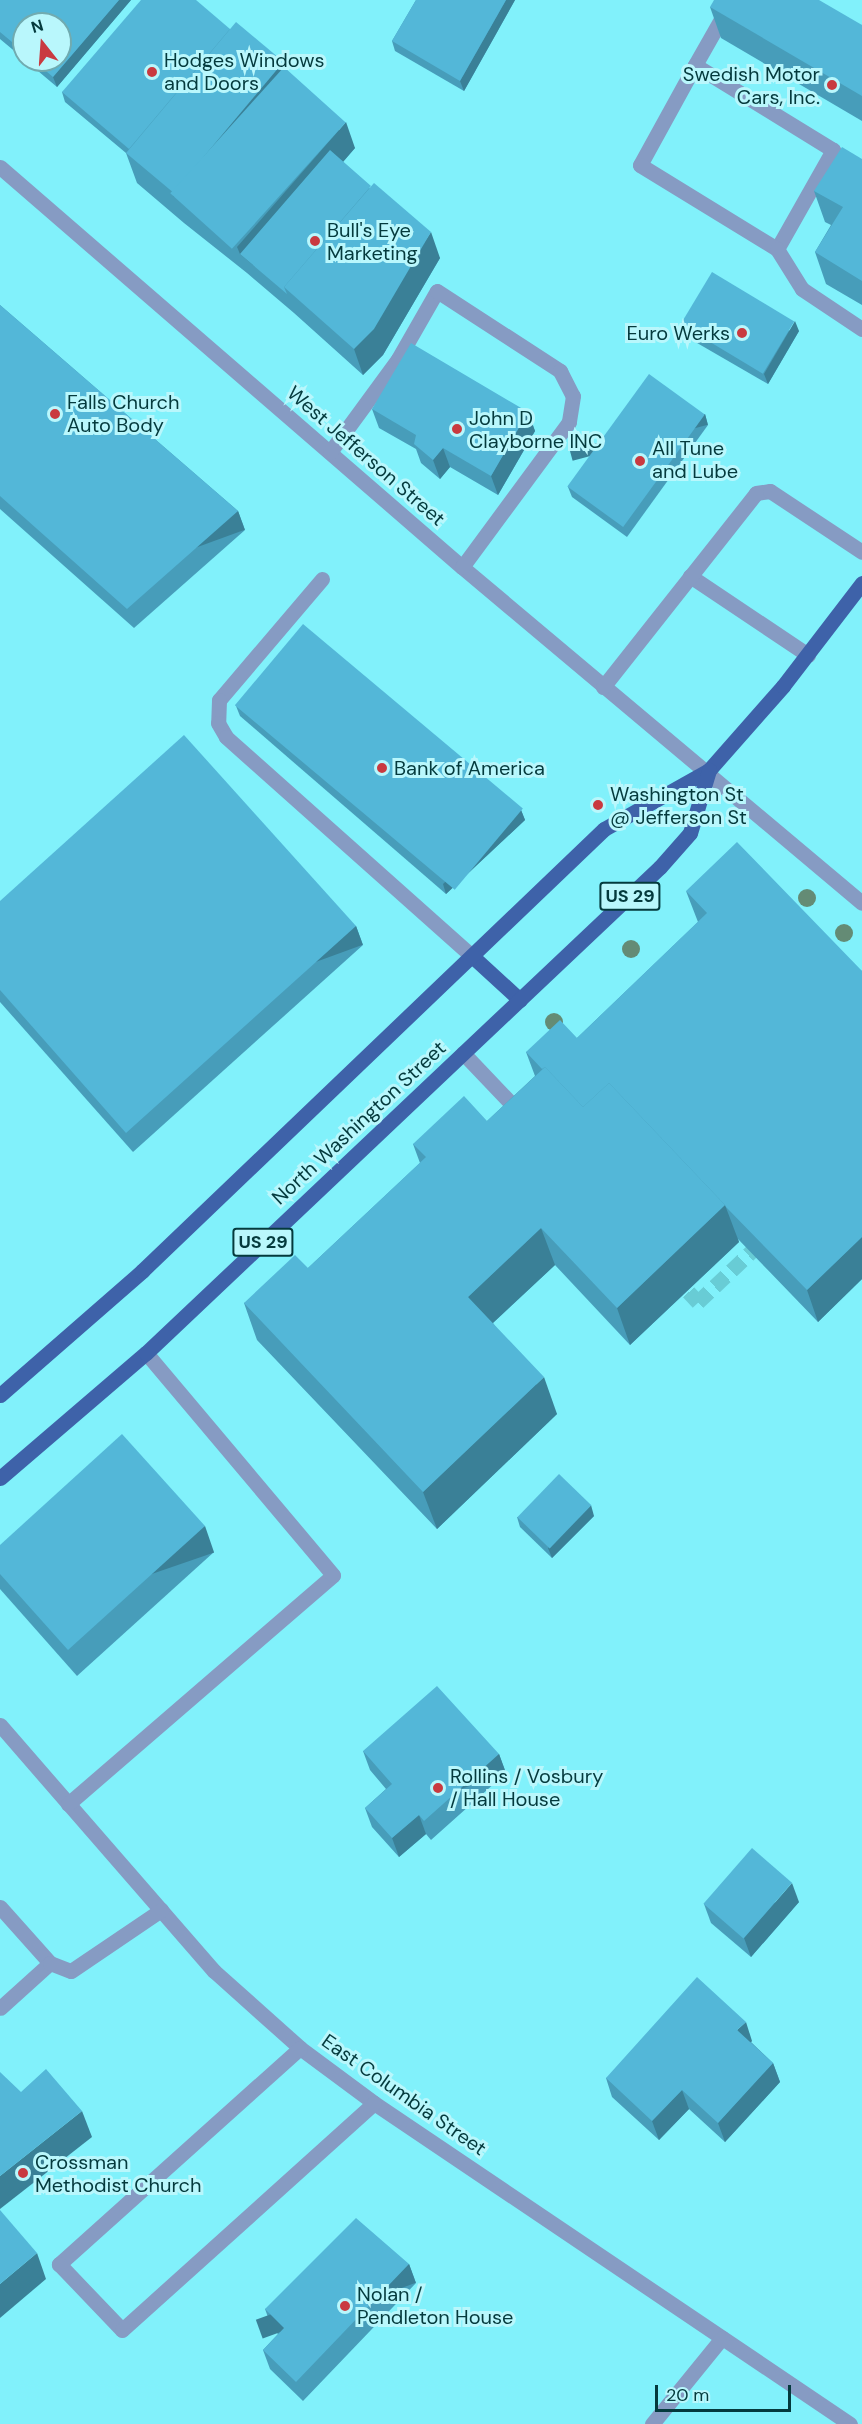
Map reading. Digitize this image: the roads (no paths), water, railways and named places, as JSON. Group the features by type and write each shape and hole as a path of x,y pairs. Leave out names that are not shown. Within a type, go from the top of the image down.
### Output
{"main road":[{"name":"North Washington Street","path":"0,1395 142,1271 604,829 708,771 808,655 862,583"},
{"name":"North Washington Street","path":"0,1478 146,1353 660,867 690,832 708,771"},
{"path":"472,956 519,1000"}],"street":[{"path":"732,0 640,165 777,249 802,288 862,329"},
{"path":"696,65 833,150 777,249"},
{"name":"West Jefferson Street","path":"0,167 462,567 603,687 708,771 862,903"},
{"path":"330,452 398,359 437,291 560,371 573,396 569,422 462,567"},
{"path":"603,687 752,496 762,491 770,491 862,552"},
{"path":"690,576 808,655"},
{"path":"322,579 219,700 218,723 226,738 472,956"},
{"path":"463,1053 533,1127"},
{"path":"68,1804 333,1575 146,1353"},
{"name":"East Columbia Street","path":"0,1725 214,1971 300,2048 374,2103 850,2424"},
{"path":"0,1907 50,1963 71,1971 161,1910"},
{"path":"0,2008 50,1963"},
{"path":"300,2048 59,2264 122,2330 374,2103"},
{"path":"652,2424 722,2338"}],"tunnel":[{"path":"673,1275 698,1302 766,1238"}],"place":[{"name":"Hodges Windows and Doors","path":"152,72"},
{"name":"Swedish Motor Cars, Inc.","path":"832,85"},
{"name":"Bull's Eye Marketing","path":"315,241"},
{"name":"Euro Werks","path":"742,333"},
{"name":"Falls Church Auto Body","path":"55,414"},
{"name":"John D Clayborne INC","path":"457,429"},
{"name":"All Tune and Lube","path":"640,461"},
{"name":"Bank of America","path":"382,768"},
{"name":"Washington St @ Jefferson St","path":"598,805"},
{"name":"Rollins / Vosbury / Hall House","path":"438,1788"},
{"name":"Crossman Methodist Church","path":"23,2173"},
{"name":"Nolan / Pendleton House","path":"345,2306"}]}
